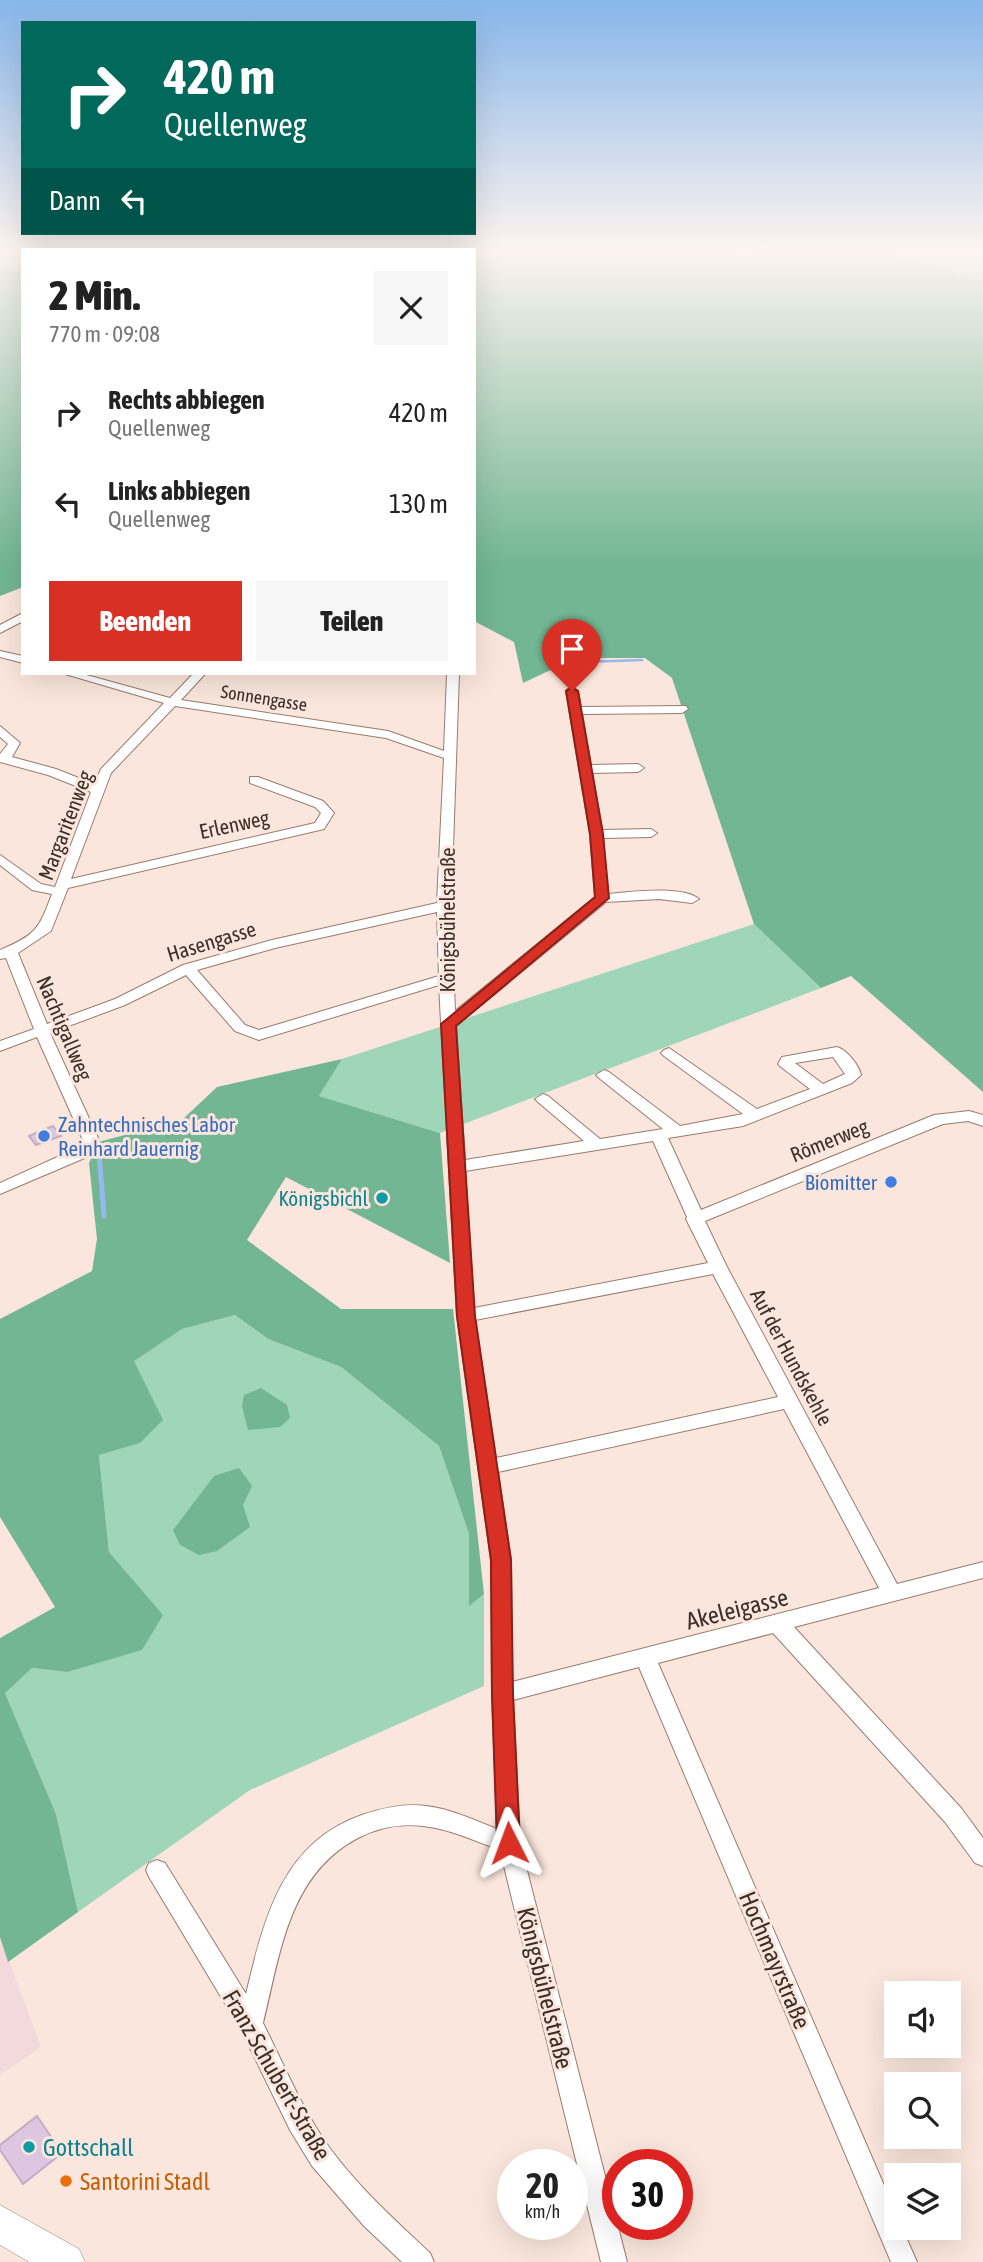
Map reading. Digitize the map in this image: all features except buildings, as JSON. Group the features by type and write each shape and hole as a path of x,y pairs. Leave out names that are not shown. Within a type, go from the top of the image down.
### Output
{"main road":[{"path":"0,2224 66,2262"}],"street":[{"path":"0,630 21,618"},
{"path":"0,654 21,659"},
{"name":"Sonnengasse","path":"75,675 173,702 388,735 430,751 451,755"},
{"name":"Margaritenweg","path":"5,953 46,928 104,772 198,675"},
{"name":"Königsbühelstraße","path":"453,675 444,905 446,978 466,1316 501,1560 502,1694 509,1843 614,2262"},
{"path":"572,691 596,834 602,898"},
{"path":"576,711 682,709"},
{"path":"0,730 13,743 3,758 52,772 97,790"},
{"path":"585,769 638,768"},
{"name":"Erlenweg","path":"61,888 319,826 328,813 319,803 254,780"},
{"path":"596,834 651,833"},
{"path":"0,859 37,887 61,888"},
{"path":"449,1024 602,898 659,895 692,899"},
{"name":"Hasengasse","path":"0,1046 120,1002 188,968 272,944 444,905"},
{"name":"Nachtigallweg","path":"0,1189 60,1163 88,1146 90,1138 5,953"},
{"path":"188,968 240,1028 259,1035 446,978"},
{"path":"669,1053 756,1116"},
{"path":"604,1075 679,1133"},
{"path":"456,1167 679,1133 756,1116 822,1090"},
{"path":"543,1099 599,1146"},
{"name":"Römerweg","path":"694,1219 940,1119 969,1115 983,1121"},
{"name":"Auf der Hundskehle","path":"659,1136 694,1219 718,1267 893,1595"},
{"path":"466,1316 718,1267"},
{"path":"487,1466 789,1401"},
{"name":"Akeleigasse","path":"502,1694 779,1625 983,1570"},
{"path":"779,1625 953,1815 983,1856"},
{"name":"Hochmayrstraße","path":"646,1659 904,2262"},
{"path":"251,2024 287,1891 303,1865 321,1846 344,1832 401,1814 441,1820 509,1843"},
{"name":"Franz Schubert-Straße","path":"156,1870 251,2024 299,2121 321,2157 373,2217 421,2262"}],"shaded area":[{"path":"0,1937 41,2047 0,2075"}],"green space":[{"path":"0,357 21,357 21,588 0,596"},
{"path":"476,357 983,357 983,1092 851,976 821,988 754,924 672,678 645,658 576,658 523,683 514,642 476,622"},
{"path":"754,924 821,988 440,1133 319,1096 342,1059"},
{"path":"342,1059 319,1096 440,1133 450,1263 286,1177 247,1240 341,1309 453,1309 484,1594 469,1606 469,1534 439,1446 341,1367 268,1339 235,1315 182,1329 134,1361 163,1420 140,1443 99,1455 109,1552 163,1615 142,1650 67,1672 32,1668 5,1693 56,1814 78,1912 8,1962 0,1937 0,1638 55,1607 0,1517 0,1319 92,1271 97,1239 89,1163 98,1142 182,1120 217,1087"},
{"path":"235,1315 268,1339 341,1367 439,1446 469,1534 469,1605 484,1594 484,1686 250,1790 78,1912 56,1814 5,1693 31,1668 67,1672 163,1616 109,1552 99,1454 140,1443 133,1361 182,1329"},
{"path":"261,1388 287,1405 290,1418 280,1427 248,1430 242,1406 244,1395"},
{"path":"239,1468 252,1486 243,1505 250,1527 217,1551 199,1555 180,1545 173,1530 214,1476"}],"waterway":[{"path":"553,668 583,662 642,660"},
{"path":"99,1153 104,1216"}],"place":[{"name":"Zahntechnisches Labor Reinhard Jauernig","path":"44,1136"},
{"name":"Biomitter","path":"891,1182"},
{"name":"Königsbichl","path":"382,1198"},
{"name":"Gottschall","path":"29,2147"},
{"name":"Santorini Stadl","path":"66,2181"}],"route":[{"path":"509,1843 502,1694 501,1560 466,1316 449,1024 602,898 596,834 572,691"}]}
